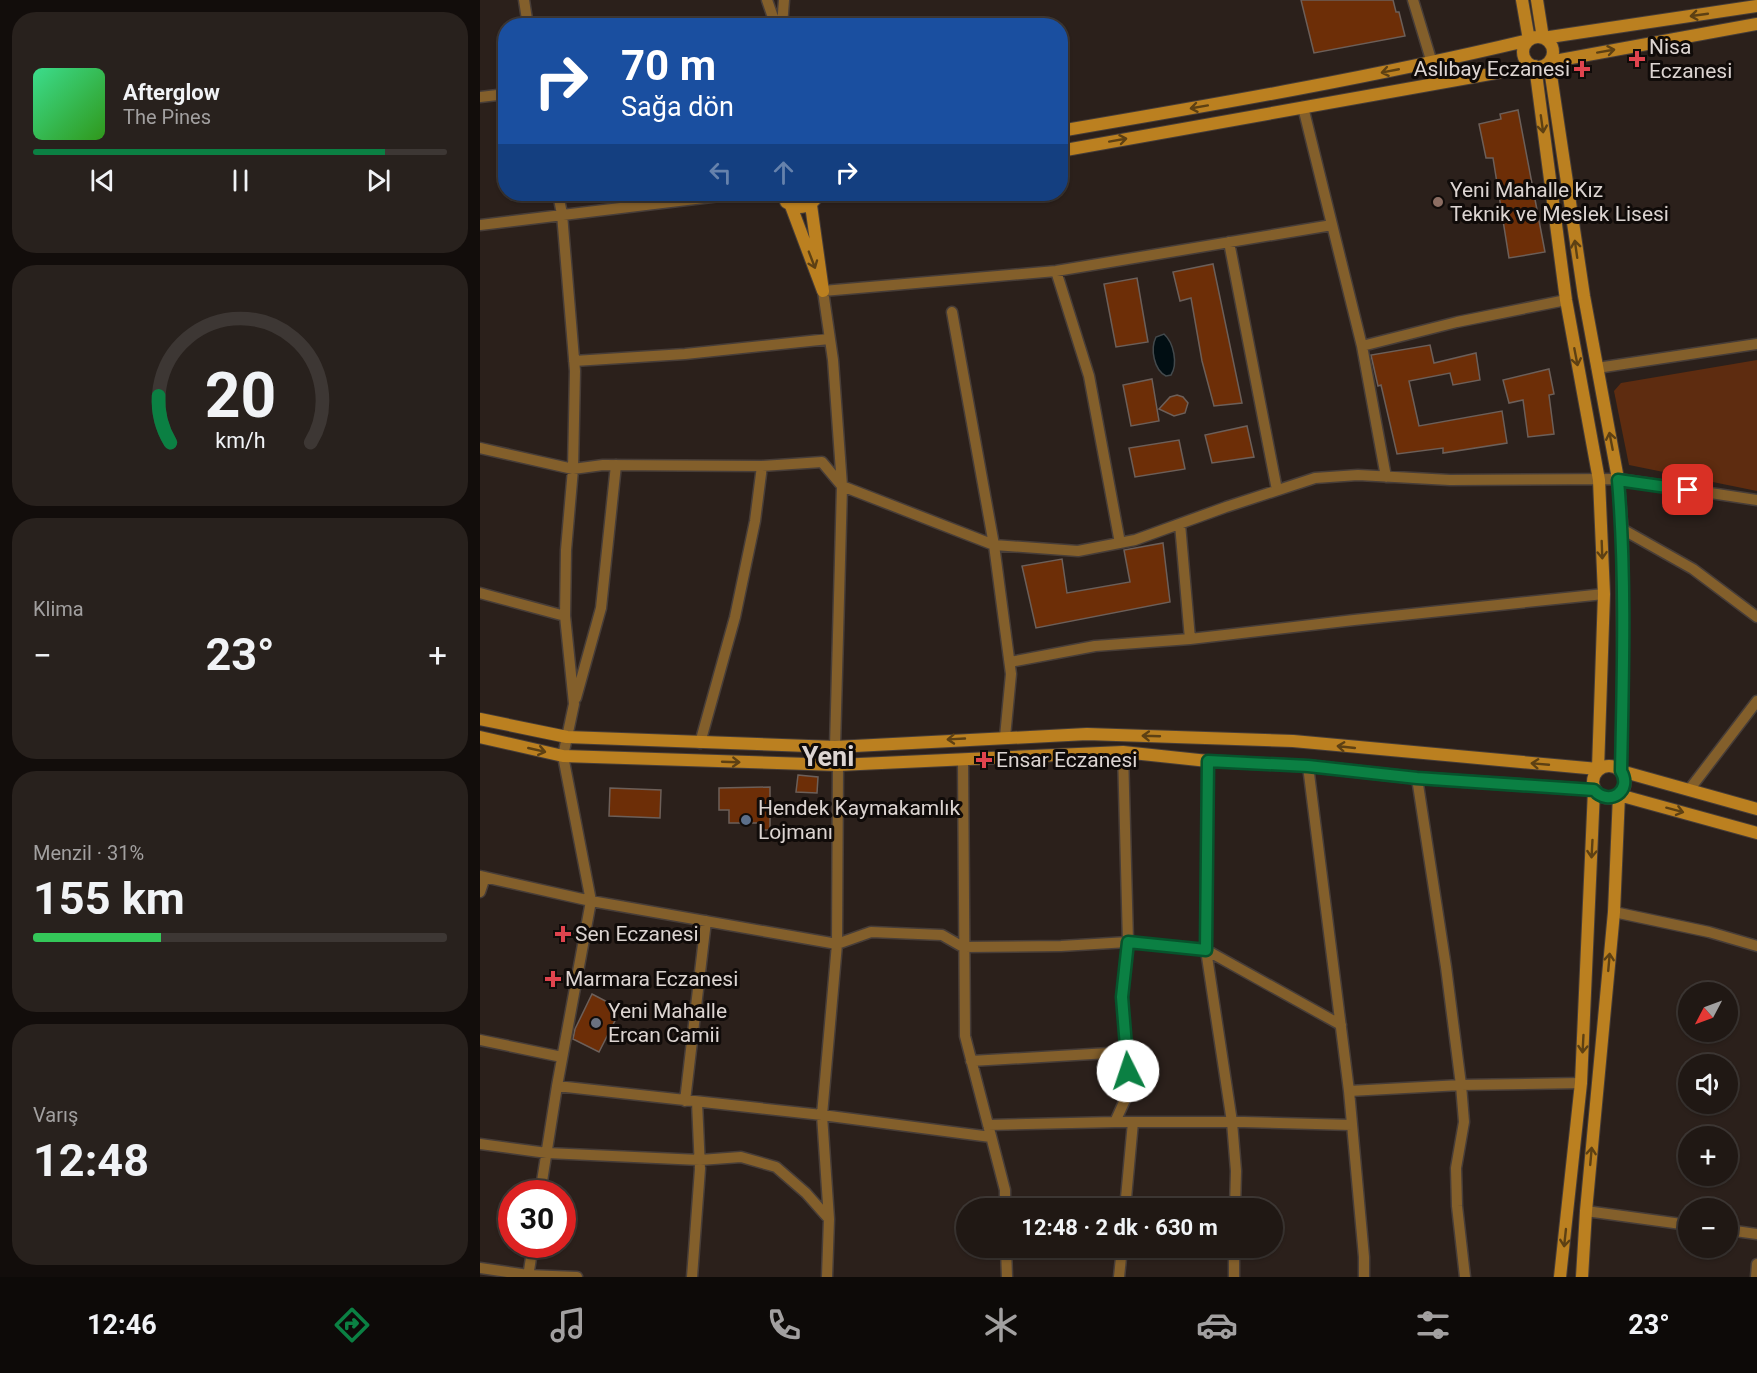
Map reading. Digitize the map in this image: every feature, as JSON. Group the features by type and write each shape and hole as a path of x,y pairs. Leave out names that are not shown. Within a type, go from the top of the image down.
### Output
{"main road":[{"path":"1522,0 1529,40 1524,47 1524,57 1535,66"},
{"path":"480,737 563,756 838,765 1123,752 1208,761 1308,766 1417,778 1594,790 1603,798 1614,798 1619,795 1623,791 1625,781 1621,771 1622,529 1618,480 1584,296 1549,62 1552,48 1550,43 1543,38 1537,0"},
{"path":"1068,130 1299,90 1432,63 1538,37 1757,6"},
{"path":"1068,150 1545,65 1549,62 1757,24"},
{"path":"1535,66 1566,300 1599,480 1604,594 1598,769 1593,777 1581,1083 1560,1277"},
{"path":"786,201 791,206 823,291"},
{"path":"791,206 804,207 815,201"},
{"path":"811,205 823,291"},
{"path":"480,719 567,737 835,747 1087,734 1293,741 1598,769 1612,766 1621,771 1757,809"},
{"path":"1619,795 1757,833"},
{"path":"1582,1277 1586,1210 1614,912 1619,795"}],"street":[{"path":"524,0 527,18"},
{"path":"767,0 773,18"},
{"path":"783,18 784,0"},
{"path":"1413,0 1432,63"},
{"path":"480,97 498,94"},
{"path":"1303,107 1362,346 1386,477"},
{"path":"559,201 574,361 573,469 566,550 565,616 574,704"},
{"path":"480,225 674,201"},
{"path":"827,1277 829,1219 822,1115 837,944 838,765 835,747 842,486 833,360 823,291 1056,271 1332,225"},
{"path":"1228,242 1277,490"},
{"path":"1056,271 1089,376 1120,543"},
{"path":"1362,346 1457,322 1566,300"},
{"path":"952,312 994,545 1010,662 1005,737"},
{"path":"574,361 685,354 829,339"},
{"path":"1597,368 1757,344"},
{"path":"480,448 573,469 616,465 762,466 822,462 842,486 994,545 1078,551 1135,540 1315,478 1358,475 1450,480 1618,480 1757,500"},
{"path":"542,1180 591,901 563,756 574,704 601,608 616,465"},
{"path":"700,743 735,617 755,521 762,466"},
{"path":"1180,524 1190,639"},
{"path":"1622,529 1694,568 1757,617"},
{"path":"480,593 565,616"},
{"path":"1010,662 1095,646 1190,639 1604,594"},
{"path":"1689,790 1757,701"},
{"path":"1115,1122 1129,1090 1122,997 1128,942 1123,752"},
{"path":"963,761 964,1036 1005,1190 1005,1198"},
{"path":"1208,761 1206,950 1232,1122 1236,1171 1235,1198"},
{"path":"1308,766 1349,1091 1364,1277"},
{"path":"1417,778 1446,967 1461,1085 1464,1122 1456,1168 1457,1206 1465,1277"},
{"path":"480,892 482,876 591,901 837,944 871,932 942,935 963,947 1128,942 1206,950 1341,1025"},
{"path":"1614,912 1709,932 1757,946"},
{"path":"685,1101 706,921"},
{"path":"480,1040 562,1057"},
{"path":"971,1061 1126,1052"},
{"path":"1349,1091 1461,1085 1581,1083"},
{"path":"557,1086 989,1131 1115,1122 1352,1125"},
{"path":"692,1277 700,1160 697,1102"},
{"path":"1126,1198 1133,1122"},
{"path":"480,1144 547,1153 700,1160 741,1157 776,1167 806,1193 829,1219"},
{"path":"1586,1210 1678,1223"},
{"path":"1738,1231 1757,1234"},
{"path":"528,1276 531,1258"},
{"path":"1006,1258 1007,1277"},
{"path":"1119,1277 1121,1258"},
{"path":"1234,1258 1234,1277"},
{"path":"1756,1277 1757,1264"},
{"path":"480,1268 528,1276 577,1277"}],"shaded area":[{"path":"1164,334 1172,348 1174,360 1171,375 1166,376 1156,364 1153,353 1156,337"},
{"path":"1757,360 1757,491 1629,465 1614,391 1621,383"}],"building":[{"path":"1301,0 1393,0 1396,12 1399,12 1405,36 1314,53"},
{"path":"1518,110 1545,252 1509,258 1493,158 1486,158 1479,124 1501,119 1500,114"},
{"path":"1213,264 1242,403 1214,406 1202,361 1191,298 1180,301 1173,272"},
{"path":"1137,278 1148,342 1116,347 1104,284"},
{"path":"1430,345 1434,363 1476,353 1480,380 1453,385 1450,373 1409,381 1419,426 1502,411 1507,443 1443,453 1443,448 1397,454 1381,385 1378,386 1371,355"},
{"path":"1549,369 1554,394 1549,395 1554,434 1528,437 1523,400 1509,403 1503,380"},
{"path":"1152,379 1159,421 1131,426 1123,385"},
{"path":"1177,395 1183,397 1188,403 1185,413 1174,416 1159,409 1170,397"},
{"path":"1247,426 1254,457 1212,463 1205,435"},
{"path":"1179,440 1185,469 1135,477 1129,448"},
{"path":"1163,543 1170,602 1036,628 1022,566 1062,559 1067,593 1130,582 1124,550"},
{"path":"798,775 818,777 817,793 796,792"},
{"name":"Hendek Kaymakamlık Lojmanı","path":"770,787 770,830 758,830 758,823 729,823 729,810 719,810 719,788"},
{"path":"610,788 661,790 660,818 609,816"},
{"name":"Yeni Mahalle Ercan Camii","path":"592,994 621,1009 599,1052 573,1039 575,1029"}],"place":[{"name":"Nisa Eczanesi","path":"1637,59"},
{"name":"Aslıbay Eczanesi","path":"1582,69"},
{"name":"Yeni Mahalle Kız Teknik ve Meslek Lisesi","path":"1438,202"},
{"name":"Ensar Eczanesi","path":"984,760"},
{"name":"Hendek Kaymakamlık Lojmanı","path":"746,820"},
{"name":"Sen Eczanesi","path":"563,934"},
{"name":"Marmara Eczanesi","path":"553,979"},
{"name":"Yeni Mahalle Ercan Camii","path":"596,1023"}],"district":[{"name":"Yeni","path":"828,757"}],"route":[{"path":"1128,1071 1122,997 1128,942 1206,950 1208,761 1308,766 1417,778 1594,790 1603,798 1614,798 1623,791 1625,781 1621,771 1622,529 1618,480 1688,490"}]}
